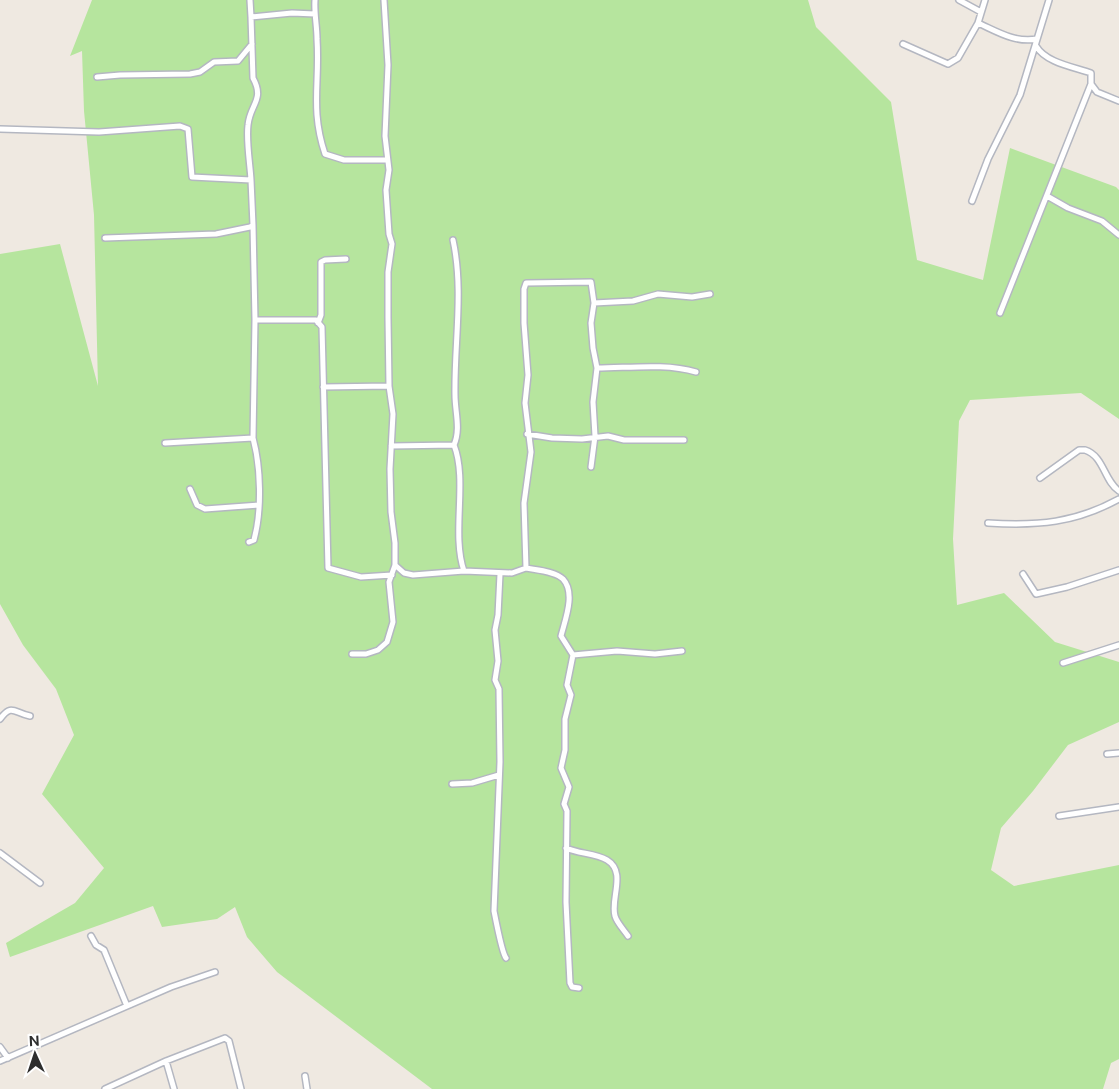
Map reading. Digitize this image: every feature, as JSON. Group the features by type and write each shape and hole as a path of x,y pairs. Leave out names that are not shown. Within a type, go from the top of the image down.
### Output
{"street":[{"path":"249,542 254,540 256,532 260,467 253,438 253,225 248,127 250,114 258,101 257,86 253,78 250,0"},
{"path":"315,0 318,38 315,105 318,133 325,154 344,160 387,160"},
{"path":"352,654 366,654 378,650 387,642 392,622 390,582 395,565 390,469 393,414 389,386 388,272 392,244 388,217 386,136 388,65 384,0"},
{"path":"960,0 981,12"},
{"path":"903,44 948,64 958,58 978,23 986,0"},
{"path":"972,201 988,159 1017,103 1049,0"},
{"path":"251,17 292,13 315,14"},
{"path":"978,23 1016,40 1025,42 1037,39"},
{"path":"97,77 120,74 190,74 200,72 214,62 238,61 252,43"},
{"path":"1000,314 1091,84 1092,73 1048,58 1040,53 1036,46"},
{"path":"1091,84 1100,95 1119,101"},
{"path":"0,128 99,132 180,126 188,129 192,178 251,180"},
{"path":"1047,196 1068,208 1102,221 1119,235"},
{"path":"105,238 216,234 236,231 253,225"},
{"path":"453,240 458,287 455,395 458,423 454,445 460,494 459,548 464,571"},
{"path":"318,323 321,315 321,262 324,260 346,259"},
{"path":"526,568 524,503 531,452 527,434 525,403 528,375 524,289 526,283 591,282 594,303 591,323 596,368 593,402 595,436 591,467"},
{"path":"594,303 633,301 658,294 692,297 710,294"},
{"path":"254,320 310,320 322,327 328,568 361,577 392,575"},
{"path":"596,368 684,368 696,372"},
{"path":"323,387 389,386"},
{"path":"527,434 552,438 582,439 595,436 647,441 684,440"},
{"path":"165,443 253,438"},
{"path":"391,446 454,445"},
{"path":"1040,478 1079,450 1085,450 1097,458 1112,486 1119,491"},
{"path":"190,489 197,506 205,509 258,505"},
{"path":"988,523 1019,525 1075,518 1095,512 1119,499"},
{"path":"395,565 404,573 413,575 464,571 500,574 512,573 526,568 554,574 563,579 568,590 568,603 561,636 573,655 567,685 571,695 565,718 565,750 561,768 569,787 564,804 567,812 566,902 570,983 572,987 579,988"},
{"path":"1023,574 1033,593 1039,594 1119,570"},
{"path":"500,574 498,614 495,630 500,732 494,912 501,934 502,953 506,958"},
{"path":"1063,663 1119,645"},
{"path":"573,655 617,651 655,654 682,651"},
{"path":"0,719 6,712 14,710 30,716"},
{"path":"1107,754 1119,754"},
{"path":"452,784 472,783 499,775"},
{"path":"1059,816 1119,807"},
{"path":"566,848 577,853 594,855 608,861 615,868 617,880 615,916 628,936"},
{"path":"0,853 40,883"},
{"path":"91,936 96,945 104,950 127,1006"},
{"path":"0,1061 127,1006 215,972"},
{"path":"105,1089 166,1061 225,1038 229,1041 240,1089"},
{"path":"0,1047 8,1058"},
{"path":"166,1061 174,1089"},
{"path":"305,1076 307,1089"}],"green space":[{"path":"92,0 808,0 816,27 891,102 917,260 983,280 1010,148 1116,187 1119,190 1119,419 1081,393 970,400 959,421 953,539 957,605 1004,593 1055,642 1119,662 1119,722 1068,745 1033,791 1001,828 991,870 1014,886 1119,865 1119,1059 1111,1063 1103,1089 432,1089 277,972 247,937 235,907 217,919 162,927 153,906 10,957 6,943 75,903 104,868 42,794 74,735 56,689 23,645 0,604 0,254 60,244 98,386 94,215 84,111 82,51 70,56"}]}
